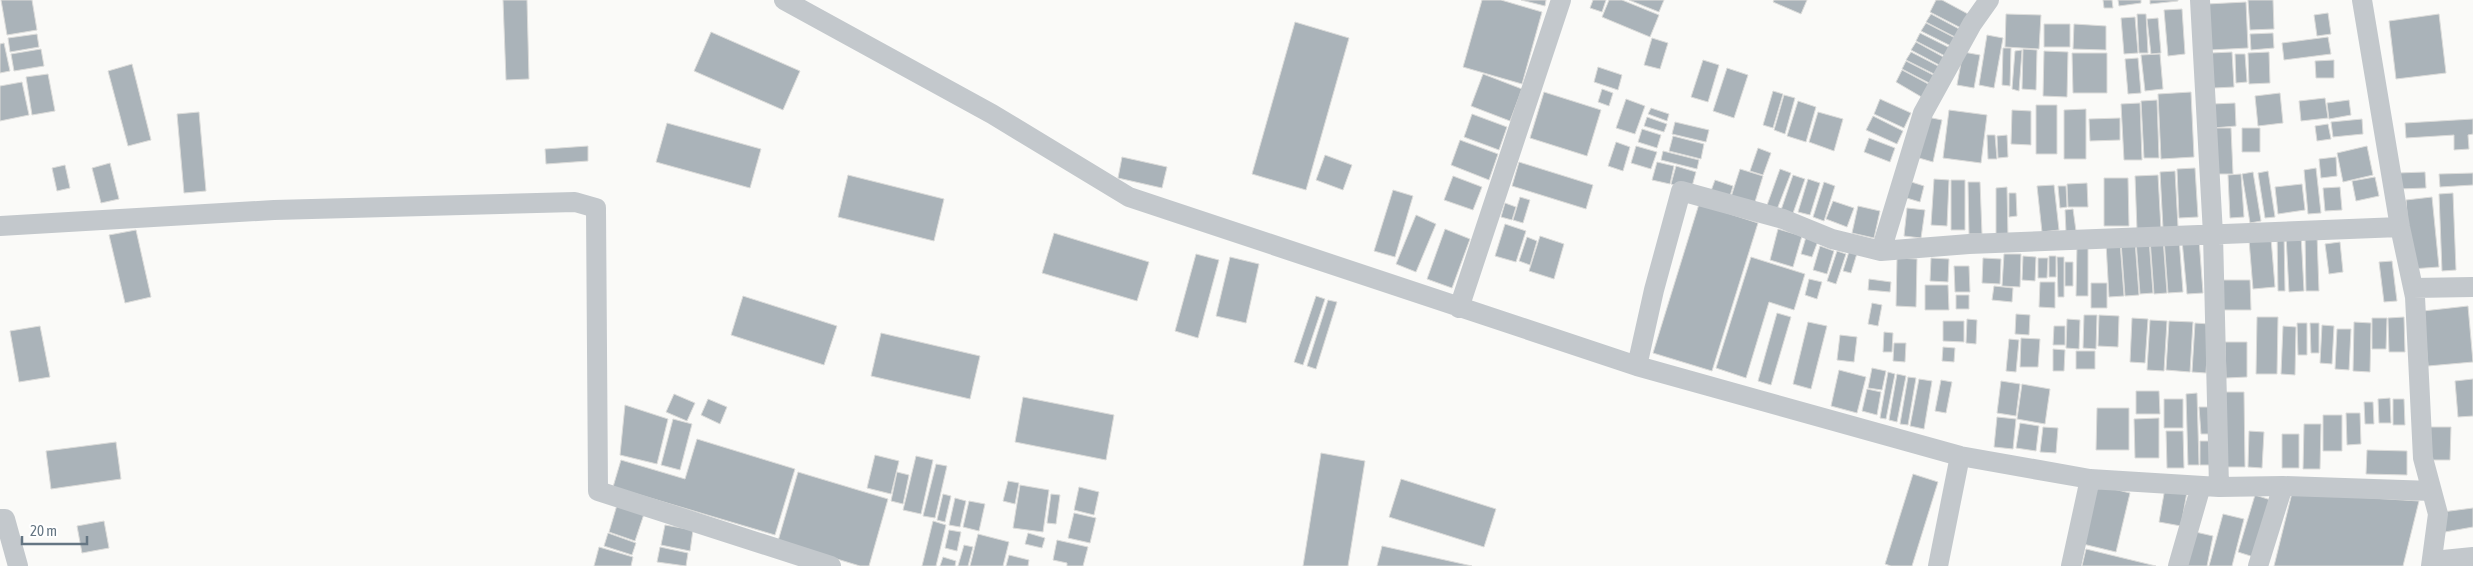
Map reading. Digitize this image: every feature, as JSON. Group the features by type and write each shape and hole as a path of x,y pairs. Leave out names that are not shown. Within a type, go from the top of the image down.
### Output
{"street":[{"path":"784,0 992,114 1130,197 1637,366 1960,456 2090,479 2210,486 2283,486 2432,491"},
{"path":"1459,308 1561,0"},
{"path":"1881,251 1922,114 1972,24 1988,0"},
{"path":"2178,566 2210,486 2213,234 2200,0"},
{"path":"2362,0 2400,227 2413,288 2423,458 2438,514 2432,563 2473,557"},
{"path":"1637,366 1654,290 1681,191 1783,220 1832,239 1881,251 1969,244 2400,227"},
{"path":"0,226 274,210 575,202 596,208 598,491 830,566"},
{"path":"2413,288 2473,287"},
{"path":"1938,566 1960,456"},
{"path":"2071,566 2090,479"},
{"path":"2258,566 2283,486"},
{"path":"0,519 5,519 18,566"}],"building":[{"path":"1,0 32,0 37,30 7,35"},
{"path":"503,0 527,0 529,79 506,80"},
{"path":"1482,0 1501,0 1542,12 1522,84 1463,67"},
{"path":"1521,0 1546,0 1545,6"},
{"path":"1593,0 1606,0 1602,12 1590,8"},
{"path":"1609,0 1622,0 1659,15 1650,37 1602,17"},
{"path":"1629,0 1664,0 1659,12"},
{"path":"1774,0 1807,0 1801,14 1773,2"},
{"path":"1936,0 1942,0 1968,14 1961,28 1930,12"},
{"path":"2103,0 2112,0 2113,8 2104,8"},
{"path":"2118,0 2141,0 2141,3 2119,6"},
{"path":"2150,0 2178,0 2178,1 2150,4"},
{"path":"2248,0 2273,0 2274,29 2250,30"},
{"path":"2246,2 2248,48 2210,50 2207,4"},
{"path":"2182,9 2185,54 2168,56 2164,10"},
{"path":"2328,13 2331,34 2317,36 2314,15"},
{"path":"1931,14 1961,30 1957,38 1926,22"},
{"path":"2006,14 2041,15 2039,49 2005,47"},
{"path":"2137,14 2146,14 2148,53 2139,53"},
{"path":"2439,14 2446,73 2396,79 2389,21"},
{"path":"2135,17 2138,53 2124,54 2121,18"},
{"path":"2158,18 2161,53 2151,54 2147,19"},
{"path":"1295,22 1349,38 1306,190 1252,174"},
{"path":"1926,23 1957,39 1953,47 1921,31"},
{"path":"2044,24 2070,24 2070,47 2044,47"},
{"path":"2074,24 2106,26 2106,50 2073,49"},
{"path":"711,32 800,71 783,110 694,71"},
{"path":"1920,33 1952,49 1947,57 1916,41"},
{"path":"2273,33 2274,48 2251,50 2250,34"},
{"path":"37,34 39,47 10,52 8,38"},
{"path":"1987,35 2003,38 1994,88 1979,85"},
{"path":"2328,37 2331,54 2284,60 2282,43"},
{"path":"1652,38 1668,43 1660,69 1644,65"},
{"path":"1916,42 1947,59 1943,67 1911,50"},
{"path":"4,43 10,71 0,73 0,44"},
{"path":"2003,48 2011,48 2010,86 2002,85"},
{"path":"41,49 44,66 14,71 11,54"},
{"path":"2023,49 2037,50 2036,90 2022,89"},
{"path":"2022,50 2019,91 2012,89 2015,51"},
{"path":"2044,51 2068,52 2067,97 2043,96"},
{"path":"1911,52 1942,68 1938,76 1906,60"},
{"path":"1963,52 1980,55 1974,88 1957,85"},
{"path":"2232,52 2234,87 2214,88 2211,53"},
{"path":"2269,52 2270,83 2249,84 2248,53"},
{"path":"2072,53 2107,53 2107,93 2073,93"},
{"path":"2160,54 2163,89 2145,91 2141,55"},
{"path":"2235,54 2245,54 2247,82 2236,83"},
{"path":"2138,58 2141,93 2128,94 2125,59"},
{"path":"1703,60 1719,65 1708,102 1691,97"},
{"path":"2334,60 2334,78 2316,78 2315,61"},
{"path":"1906,61 1937,77 1933,85 1902,69"},
{"path":"132,64 151,140 128,146 108,71"},
{"path":"1598,67 1622,75 1618,90 1594,82"},
{"path":"1727,68 1748,75 1734,118 1713,111"},
{"path":"1902,70 1932,86 1925,99 1896,82"},
{"path":"48,74 55,111 32,115 26,77"},
{"path":"1483,74 1522,89 1510,121 1471,106"},
{"path":"22,82 29,115 0,121 0,86"},
{"path":"1602,89 1613,93 1609,106 1598,102"},
{"path":"1773,91 1783,94 1773,128 1763,125"},
{"path":"1544,92 1601,110 1587,156 1530,138"},
{"path":"2191,92 2194,157 2161,159 2158,94"},
{"path":"2280,93 2283,123 2258,126 2255,96"},
{"path":"1784,95 1795,98 1785,134 1774,130"},
{"path":"2325,98 2328,118 2301,121 2299,101"},
{"path":"1626,99 1645,106 1635,134 1616,128"},
{"path":"1880,99 1911,113 1904,128 1874,114"},
{"path":"2157,100 2159,158 2144,158 2141,101"},
{"path":"2349,100 2351,115 2329,119 2327,103"},
{"path":"1798,101 1816,107 1806,142 1787,136"},
{"path":"2140,103 2142,160 2124,160 2121,104"},
{"path":"2235,103 2236,126 2213,128 2212,104"},
{"path":"2036,105 2057,105 2057,154 2036,154"},
{"path":"1651,108 1669,114 1667,121 1648,114"},
{"path":"2086,109 2086,159 2064,159 2064,110"},
{"path":"1949,110 1987,115 1981,163 1943,158"},
{"path":"2012,110 2031,111 2031,145 2011,144"},
{"path":"199,112 206,191 184,193 177,114"},
{"path":"1818,112 1843,119 1834,151 1809,142"},
{"path":"1472,114 1507,127 1499,150 1464,137"},
{"path":"1873,116 1903,131 1897,144 1866,130"},
{"path":"1647,117 1667,124 1664,132 1644,126"},
{"path":"1927,117 1942,120 1933,162 1919,158"},
{"path":"2120,118 2120,140 2090,141 2089,119"},
{"path":"2362,119 2363,134 2333,137 2331,122"},
{"path":"2473,119 2473,134 2468,135 2469,149 2454,150 2454,135 2406,138 2405,123"},
{"path":"1675,122 1709,130 1706,142 1672,134"},
{"path":"667,123 761,149 750,188 656,162"},
{"path":"2328,124 2331,139 2317,141 2315,126"},
{"path":"2215,128 2231,128 2233,174 2217,174"},
{"path":"2242,128 2260,128 2260,152 2242,152"},
{"path":"1642,129 1661,135 1657,148 1638,142"},
{"path":"1987,135 1995,135 1997,159 1988,159"},
{"path":"2007,135 2008,157 1998,158 1997,136"},
{"path":"1673,136 1704,144 1701,159 1669,151"},
{"path":"1869,138 1895,148 1890,162 1864,152"},
{"path":"1460,140 1498,154 1489,180 1451,165"},
{"path":"1616,142 1630,147 1623,171 1608,166"},
{"path":"588,146 588,161 546,164 545,149"},
{"path":"1636,146 1657,152 1651,169 1631,163"},
{"path":"2367,146 2373,175 2343,182 2337,153"},
{"path":"1758,148 1771,153 1763,175 1750,171"},
{"path":"1663,151 1699,160 1697,169 1661,160"},
{"path":"1325,155 1352,165 1343,190 1316,180"},
{"path":"1122,157 1167,167 1162,188 1118,178"},
{"path":"2336,157 2337,176 2321,178 2319,159"},
{"path":"1519,162 1593,185 1586,209 1512,186"},
{"path":"1657,162 1674,166 1670,184 1652,180"},
{"path":"110,163 119,199 101,203 92,168"},
{"path":"65,165 70,188 57,191 52,168"},
{"path":"1676,166 1696,172 1691,190 1671,184"},
{"path":"2195,168 2198,217 2179,218 2177,169"},
{"path":"2316,168 2321,213 2308,214 2304,170"},
{"path":"1740,169 1763,176 1754,205 1731,197"},
{"path":"1780,169 1791,173 1776,212 1766,208"},
{"path":"2175,171 2178,227 2163,228 2160,172"},
{"path":"2268,171 2275,217 2265,218 2258,173"},
{"path":"2253,172 2261,221 2250,223 2242,174"},
{"path":"2425,172 2426,188 2399,189 2398,173"},
{"path":"2473,173 2473,185 2440,187 2439,174"},
{"path":"2241,174 2244,217 2230,218 2228,175"},
{"path":"848,175 944,199 934,241 838,217"},
{"path":"1793,175 1805,179 1792,216 1780,213"},
{"path":"2158,175 2161,230 2137,230 2135,176"},
{"path":"1453,176 1482,187 1473,210 1444,200"},
{"path":"2375,177 2379,196 2356,201 2352,181"},
{"path":"2104,178 2128,178 2129,226 2104,226"},
{"path":"1808,179 1820,183 1810,215 1798,212"},
{"path":"1934,179 1949,180 1947,226 1931,225"},
{"path":"1715,180 1733,186 1730,196 1711,191"},
{"path":"1905,180 1924,186 1920,202 1900,196"},
{"path":"1951,180 1965,180 1965,230 1951,230"},
{"path":"1824,182 1835,186 1824,221 1813,217"},
{"path":"1968,182 1980,182 1982,234 1969,234"},
{"path":"2087,183 2088,207 2068,207 2067,184"},
{"path":"2302,184 2305,210 2278,214 2275,187"},
{"path":"2054,185 2059,230 2042,232 2037,186"},
{"path":"2058,186 2066,186 2067,207 2060,208"},
{"path":"2007,187 2008,238 1996,238 1996,188"},
{"path":"2340,187 2342,210 2325,211 2323,188"},
{"path":"1393,190 1413,196 1395,257 1374,251"},
{"path":"2009,193 2016,193 2017,216 2009,217"},
{"path":"2453,193 2456,270 2442,271 2439,194"},
{"path":"1520,197 1530,200 1523,223 1513,220"},
{"path":"2432,197 2439,267 2411,269 2406,200"},
{"path":"1833,201 1854,208 1847,227 1826,219"},
{"path":"1505,203 1516,207 1512,220 1501,217"},
{"path":"1699,204 1758,223 1712,371 1653,353"},
{"path":"1858,206 1880,211 1874,238 1852,233"},
{"path":"1907,208 1925,210 1921,238 1904,236"},
{"path":"2073,209 2076,231 2066,232 2065,210"},
{"path":"1416,215 1436,224 1416,272 1396,264"},
{"path":"1505,224 1526,231 1516,262 1495,256"},
{"path":"1445,229 1470,239 1452,288 1427,279"},
{"path":"1778,229 1802,236 1793,267 1770,260"},
{"path":"136,230 151,297 125,303 109,235"},
{"path":"1054,233 1149,262 1137,301 1042,273"},
{"path":"2277,233 2284,233 2285,291 2278,291"},
{"path":"2301,234 2304,291 2289,292 2286,235"},
{"path":"2305,235 2317,235 2319,291 2306,291"},
{"path":"1540,236 1564,244 1554,279 1529,271"},
{"path":"1527,237 1537,241 1530,265 1519,261"},
{"path":"1806,237 1818,241 1812,257 1801,254"},
{"path":"2163,238 2167,293 2154,294 2150,239"},
{"path":"2179,238 2183,292 2168,293 2164,239"},
{"path":"2271,238 2275,287 2253,289 2249,240"},
{"path":"2149,239 2153,293 2140,294 2136,240"},
{"path":"2199,239 2203,293 2187,294 2182,240"},
{"path":"2135,241 2139,295 2125,296 2121,242"},
{"path":"2120,242 2124,296 2109,297 2106,243"},
{"path":"2340,242 2343,272 2329,274 2325,244"},
{"path":"2077,244 2088,244 2088,296 2076,296"},
{"path":"1851,245 1859,247 1851,273 1843,271"},
{"path":"1820,246 1834,251 1827,274 1813,270"},
{"path":"1837,251 1846,254 1836,284 1827,281"},
{"path":"1196,254 1219,260 1198,338 1175,331"},
{"path":"2004,254 2021,254 2020,287 2002,286"},
{"path":"2023,256 2036,257 2035,281 2022,280"},
{"path":"2049,256 2056,256 2056,277 2049,277"},
{"path":"1230,257 1259,264 1246,323 1216,316"},
{"path":"1751,257 1805,274 1794,310 1769,302 1746,378 1716,368"},
{"path":"2057,257 2064,257 2064,297 2058,297"},
{"path":"1897,258 1917,259 1916,307 1896,306"},
{"path":"1931,258 1949,259 1948,282 1930,281"},
{"path":"1983,258 2001,259 2000,284 1982,283"},
{"path":"2038,258 2048,258 2047,278 2038,278"},
{"path":"2392,261 2397,301 2384,302 2379,262"},
{"path":"2065,262 2073,262 2073,286 2065,286"},
{"path":"1954,266 1969,266 1970,292 1955,292"},
{"path":"1809,279 1822,282 1817,299 1805,295"},
{"path":"1869,279 1891,282 1890,292 1868,290"},
{"path":"2222,280 2250,280 2251,310 2222,310"},
{"path":"2040,282 2055,282 2055,308 2039,307"},
{"path":"2091,283 2107,283 2107,308 2091,308"},
{"path":"1925,285 1948,285 1949,310 1925,310"},
{"path":"1994,286 2013,288 2012,302 1992,300"},
{"path":"1956,295 1969,295 1969,309 1956,309"},
{"path":"743,296 837,326 824,365 731,335"},
{"path":"1316,296 1325,299 1303,365 1294,362"},
{"path":"1328,300 1337,302 1316,369 1307,366"},
{"path":"1872,303 1882,305 1878,326 1868,324"},
{"path":"2468,306 2473,362 2428,366 2423,311"},
{"path":"1777,313 1791,317 1771,385 1758,381"},
{"path":"2016,314 2030,315 2029,335 2015,334"},
{"path":"2084,315 2097,315 2096,349 2083,348"},
{"path":"2099,315 2119,316 2118,347 2098,346"},
{"path":"2257,317 2278,317 2277,374 2256,374"},
{"path":"2404,317 2405,352 2389,352 2388,318"},
{"path":"2132,318 2148,319 2145,363 2130,362"},
{"path":"2372,318 2387,318 2386,349 2372,349"},
{"path":"1967,319 1977,320 1976,344 1966,343"},
{"path":"2067,319 2080,320 2079,349 2066,348"},
{"path":"2150,320 2167,321 2164,371 2147,370"},
{"path":"1943,321 1964,321 1964,342 1943,341"},
{"path":"2169,321 2193,322 2190,372 2166,370"},
{"path":"1808,322 1827,326 1811,389 1793,384"},
{"path":"2354,322 2371,323 2370,372 2353,371"},
{"path":"2195,323 2209,324 2206,373 2192,372"},
{"path":"2297,323 2307,323 2307,355 2298,355"},
{"path":"2310,323 2319,323 2319,353 2311,353"},
{"path":"2322,325 2334,326 2332,364 2320,363"},
{"path":"40,326 50,377 19,382 10,331"},
{"path":"2054,326 2065,326 2065,345 2053,345"},
{"path":"2283,326 2296,327 2295,375 2281,374"},
{"path":"2337,329 2351,329 2349,370 2335,369"},
{"path":"1884,332 1893,333 1892,352 1883,352"},
{"path":"881,333 980,356 970,399 871,376"},
{"path":"1840,335 1857,337 1854,362 1837,360"},
{"path":"2021,338 2040,339 2038,367 2020,367"},
{"path":"2009,339 2019,340 2016,372 2006,371"},
{"path":"2225,342 2247,342 2247,377 2226,378"},
{"path":"1894,343 1906,343 1905,362 1893,361"},
{"path":"1943,347 1955,348 1954,362 1942,361"},
{"path":"2053,349 2065,350 2064,371 2053,371"},
{"path":"2076,351 2095,351 2095,369 2076,369"},
{"path":"1872,368 1886,371 1882,390 1868,388"},
{"path":"1839,370 1866,377 1857,413 1831,406"},
{"path":"1888,372 1895,374 1886,419 1880,418"},
{"path":"1897,374 1906,376 1897,422 1889,420"},
{"path":"1908,377 1916,378 1908,425 1900,424"},
{"path":"1919,379 1932,381 1924,429 1910,426"},
{"path":"2473,379 2473,416 2458,417 2455,381"},
{"path":"1941,380 1952,382 1946,413 1935,411"},
{"path":"2001,381 2020,384 2016,416 1997,413"},
{"path":"2022,384 2050,389 2045,424 2017,419"},
{"path":"1867,389 1881,392 1877,415 1862,411"},
{"path":"2136,391 2159,391 2160,414 2136,414"},
{"path":"2222,392 2244,392 2245,467 2223,467"},
{"path":"2197,393 2199,465 2188,465 2186,394"},
{"path":"674,394 695,403 687,421 666,412"},
{"path":"1023,397 1114,415 1106,460 1015,442"},
{"path":"2390,398 2391,423 2379,423 2378,399"},
{"path":"708,399 727,407 720,424 701,415"},
{"path":"2164,399 2183,399 2183,428 2164,428"},
{"path":"2393,399 2404,399 2405,425 2393,425"},
{"path":"2364,402 2373,402 2374,424 2365,424"},
{"path":"625,405 668,419 657,464 620,455"},
{"path":"2199,407 2211,407 2212,434 2201,434"},
{"path":"2097,408 2129,408 2129,450 2096,450"},
{"path":"2346,413 2360,413 2361,444 2347,445"},
{"path":"2323,415 2342,415 2342,451 2323,451"},
{"path":"1997,417 2016,419 2013,449 1994,447"},
{"path":"2159,418 2159,458 2135,458 2134,419"},
{"path":"673,419 692,424 680,470 661,465"},
{"path":"2020,423 2039,426 2036,451 2016,448"},
{"path":"2304,424 2321,424 2320,469 2303,469"},
{"path":"2043,427 2058,428 2056,453 2040,452"},
{"path":"2428,427 2451,427 2450,460 2428,460"},
{"path":"2166,431 2183,431 2184,468 2167,468"},
{"path":"2249,431 2264,432 2262,468 2248,467"},
{"path":"2282,434 2299,434 2299,468 2282,468"},
{"path":"697,439 795,469 775,535 613,487 621,460 685,479"},
{"path":"2200,441 2212,441 2213,465 2200,465"},
{"path":"116,442 121,479 51,489 46,451"},
{"path":"2367,450 2407,451 2407,475 2366,474"},
{"path":"1321,453 1365,461 1348,566 1303,566"},
{"path":"875,455 899,461 891,494 867,488"},
{"path":"916,456 933,460 921,514 903,510"},
{"path":"936,464 947,466 935,518 923,516"},
{"path":"798,472 888,499 869,566 860,566 778,541"},
{"path":"897,472 909,475 903,504 891,501"},
{"path":"1913,474 1938,482 1912,566 1891,566 1885,564"},
{"path":"1401,479 1496,509 1484,547 1389,517"},
{"path":"1008,481 1019,483 1015,504 1003,501"},
{"path":"1020,485 1049,490 1043,532 1013,528"},
{"path":"2097,485 2130,493 2116,552 2083,544"},
{"path":"1079,487 1099,492 1094,515 1074,510"},
{"path":"2165,488 2187,492 2181,526 2159,522"},
{"path":"2292,493 2419,501 2403,566 2274,566"},
{"path":"943,494 951,496 945,522 937,520"},
{"path":"1051,494 1060,495 1056,524 1047,523"},
{"path":"2255,495 2274,501 2257,558 2238,552"},
{"path":"955,498 966,501 960,527 949,525"},
{"path":"969,501 985,504 979,531 963,527"},
{"path":"617,505 644,514 635,541 609,532"},
{"path":"2473,508 2473,527 2445,532 2442,512"},
{"path":"1074,513 1096,518 1090,543 1068,538"},
{"path":"2223,514 2244,519 2232,566 2209,566"},
{"path":"104,521 109,548 82,553 77,526"},
{"path":"933,521 946,525 936,566 922,566"},
{"path":"665,525 693,530 690,551 661,545"},
{"path":"949,530 961,532 957,551 945,548"},
{"path":"2191,531 2213,536 2207,566 2182,566"},
{"path":"608,533 636,543 632,555 604,546"},
{"path":"1028,533 1045,538 1042,548 1025,544"},
{"path":"978,534 1009,542 1003,566 970,566"},
{"path":"1057,540 1088,547 1083,566 1067,566 1067,563 1053,560"},
{"path":"964,545 973,547 968,566 958,566"},
{"path":"1382,546 1472,566 1377,566"},
{"path":"599,547 633,557 631,566 594,566"},
{"path":"660,547 688,553 686,566 657,562"},
{"path":"2086,549 2156,566 2082,566"},
{"path":"1009,555 1029,560 1028,566 1006,566"},
{"path":"943,557 956,561 955,566 940,566"}]}
